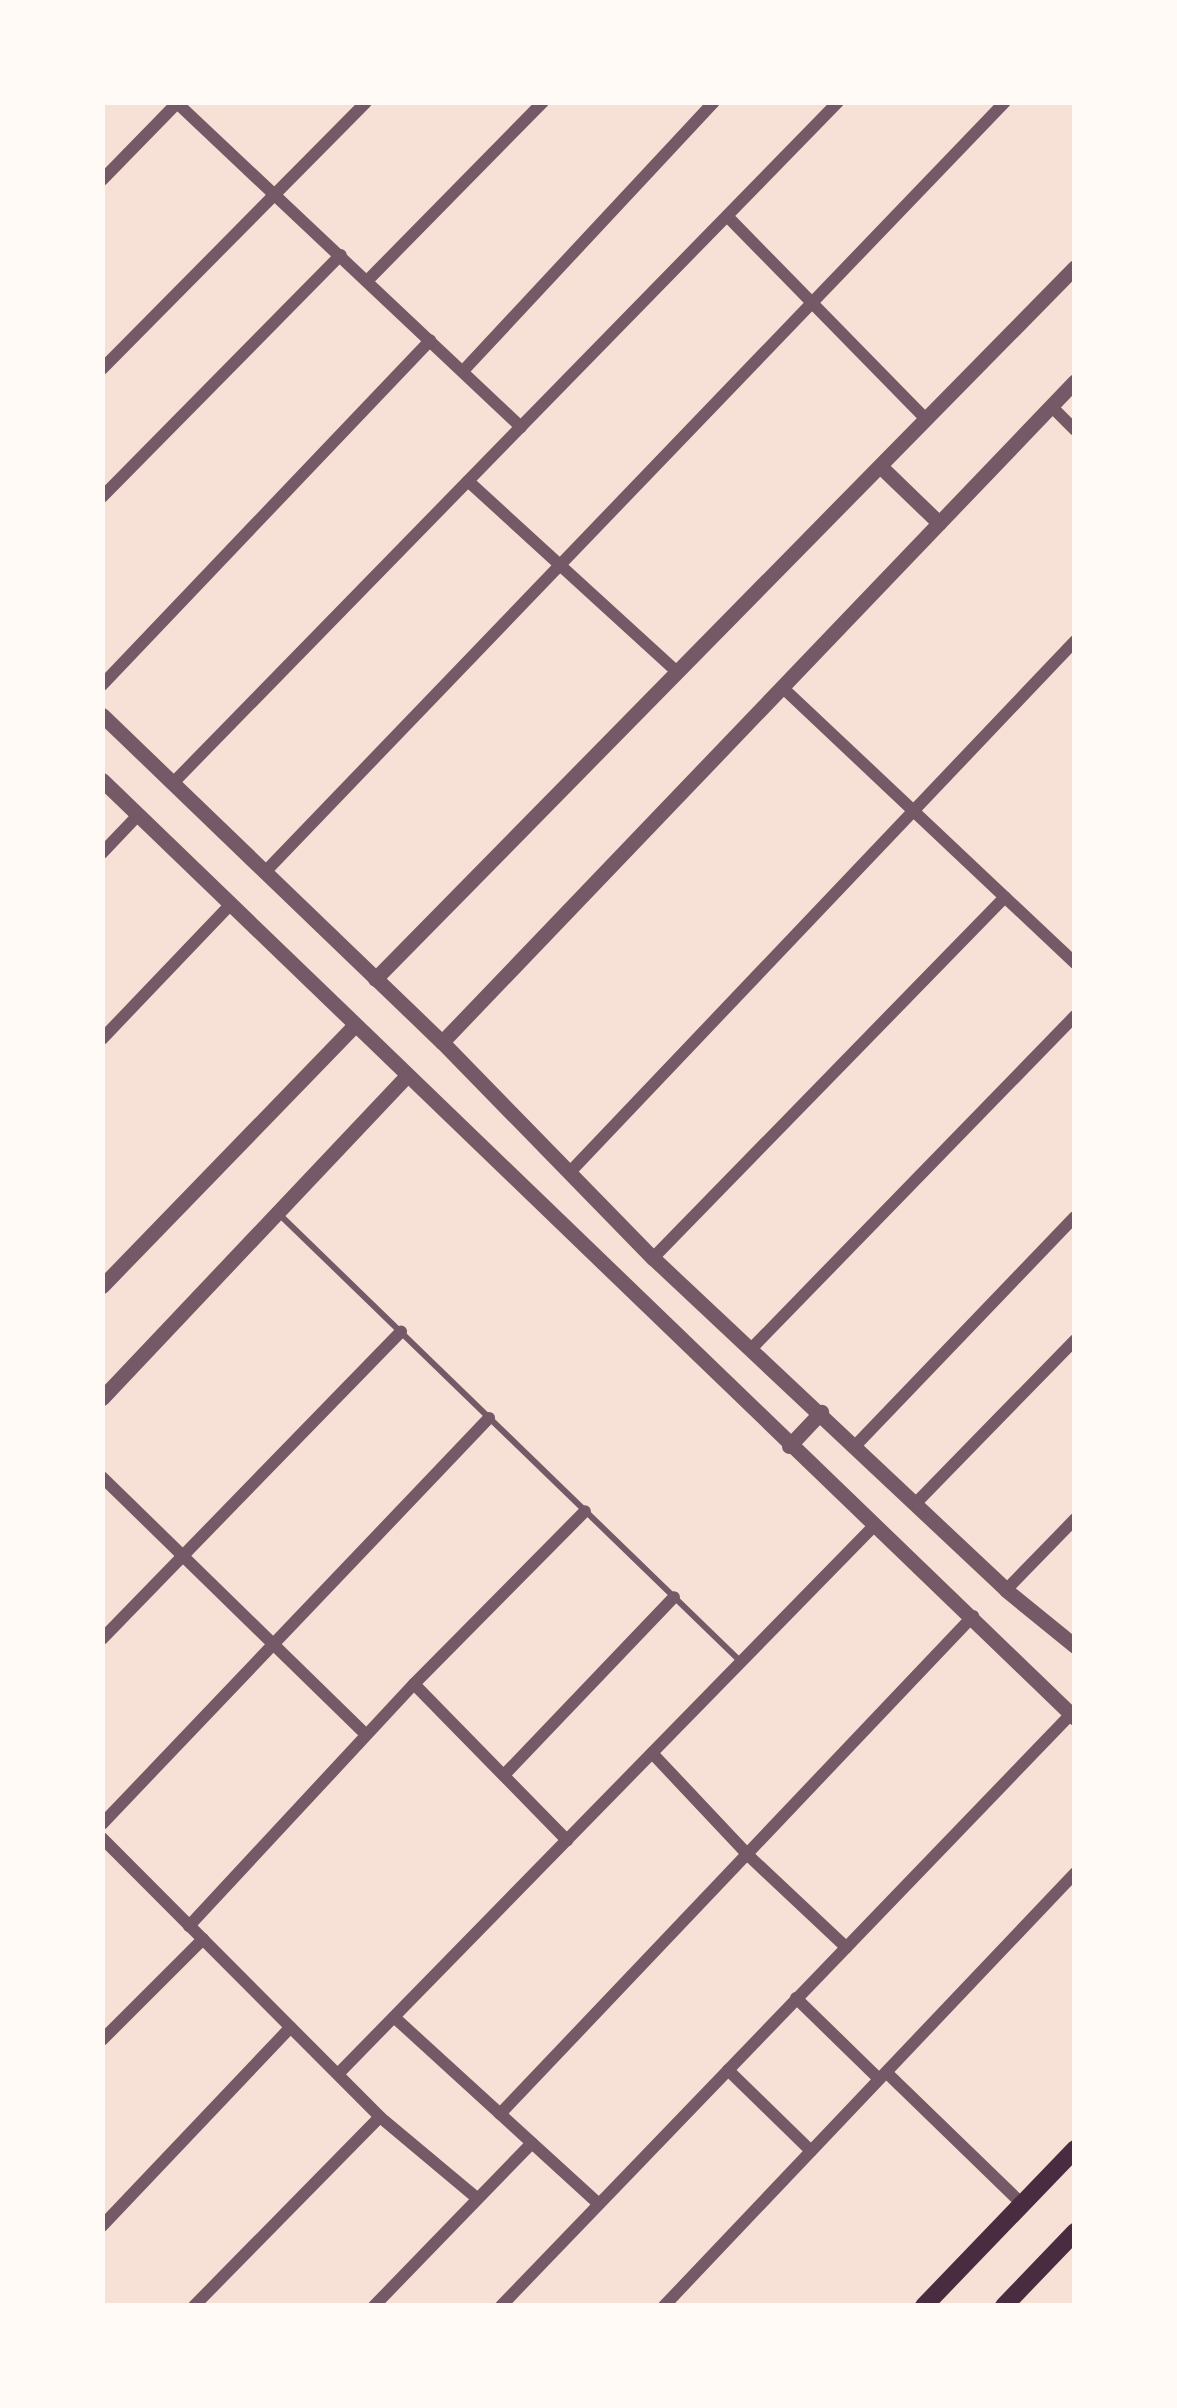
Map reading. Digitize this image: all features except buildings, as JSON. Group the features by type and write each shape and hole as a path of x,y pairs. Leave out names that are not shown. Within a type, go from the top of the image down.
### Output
{"main road":[{"path":"924,2306 1075,2149"},
{"path":"1004,2306 1075,2232"}],"street":[{"path":"102,180 177,102 521,427"},
{"path":"102,369 366,102"},
{"path":"368,280 543,102"},
{"path":"265,872 1005,102"},
{"path":"463,371 710,103"},
{"path":"173,783 834,103"},
{"path":"727,216 926,419"},
{"path":"102,497 340,255"},
{"path":"375,979 1075,267"},
{"path":"102,685 430,340"},
{"path":"442,1042 1075,381"},
{"path":"1051,406 1075,430"},
{"path":"880,466 939,524"},
{"path":"468,481 677,672"},
{"path":"570,1172 1075,641"},
{"path":"782,687 1075,963"},
{"path":"102,715 442,1042 653,1258 1006,1589 1075,1646"},
{"path":"102,780 228,907 1073,1716 501,2306"},
{"path":"102,853 138,815"},
{"path":"653,1258 1004,897"},
{"path":"102,1039 228,907"},
{"path":"753,1347 1075,1016"},
{"path":"102,1286 353,1025"},
{"path":"102,1397 406,1078"},
{"path":"856,1445 1075,1217"},
{"path":"102,1639 401,1332"},
{"path":"915,1504 1075,1340"},
{"path":"789,1446 821,1412"},
{"path":"102,1824 489,1418"},
{"path":"102,1477 366,1736"},
{"path":"189,1926 414,1684 585,1511"},
{"path":"1006,1589 1075,1519"},
{"path":"338,2074 873,1527"},
{"path":"504,1775 674,1597"},
{"path":"500,2114 750,1857 973,1616"},
{"path":"414,1684 567,1840"},
{"path":"652,1753 750,1857 846,1947"},
{"path":"102,1838 380,2117 477,2198"},
{"path":"664,2306 1075,1873"},
{"path":"102,2040 203,1939"},
{"path":"796,1998 1022,2204"},
{"path":"394,2017 599,2204"},
{"path":"102,2226 291,2027"},
{"path":"728,2070 811,2151"},
{"path":"194,2306 380,2117"},
{"path":"374,2306 532,2143"}],"lane":[{"path":"278,1213 741,1662"}]}
